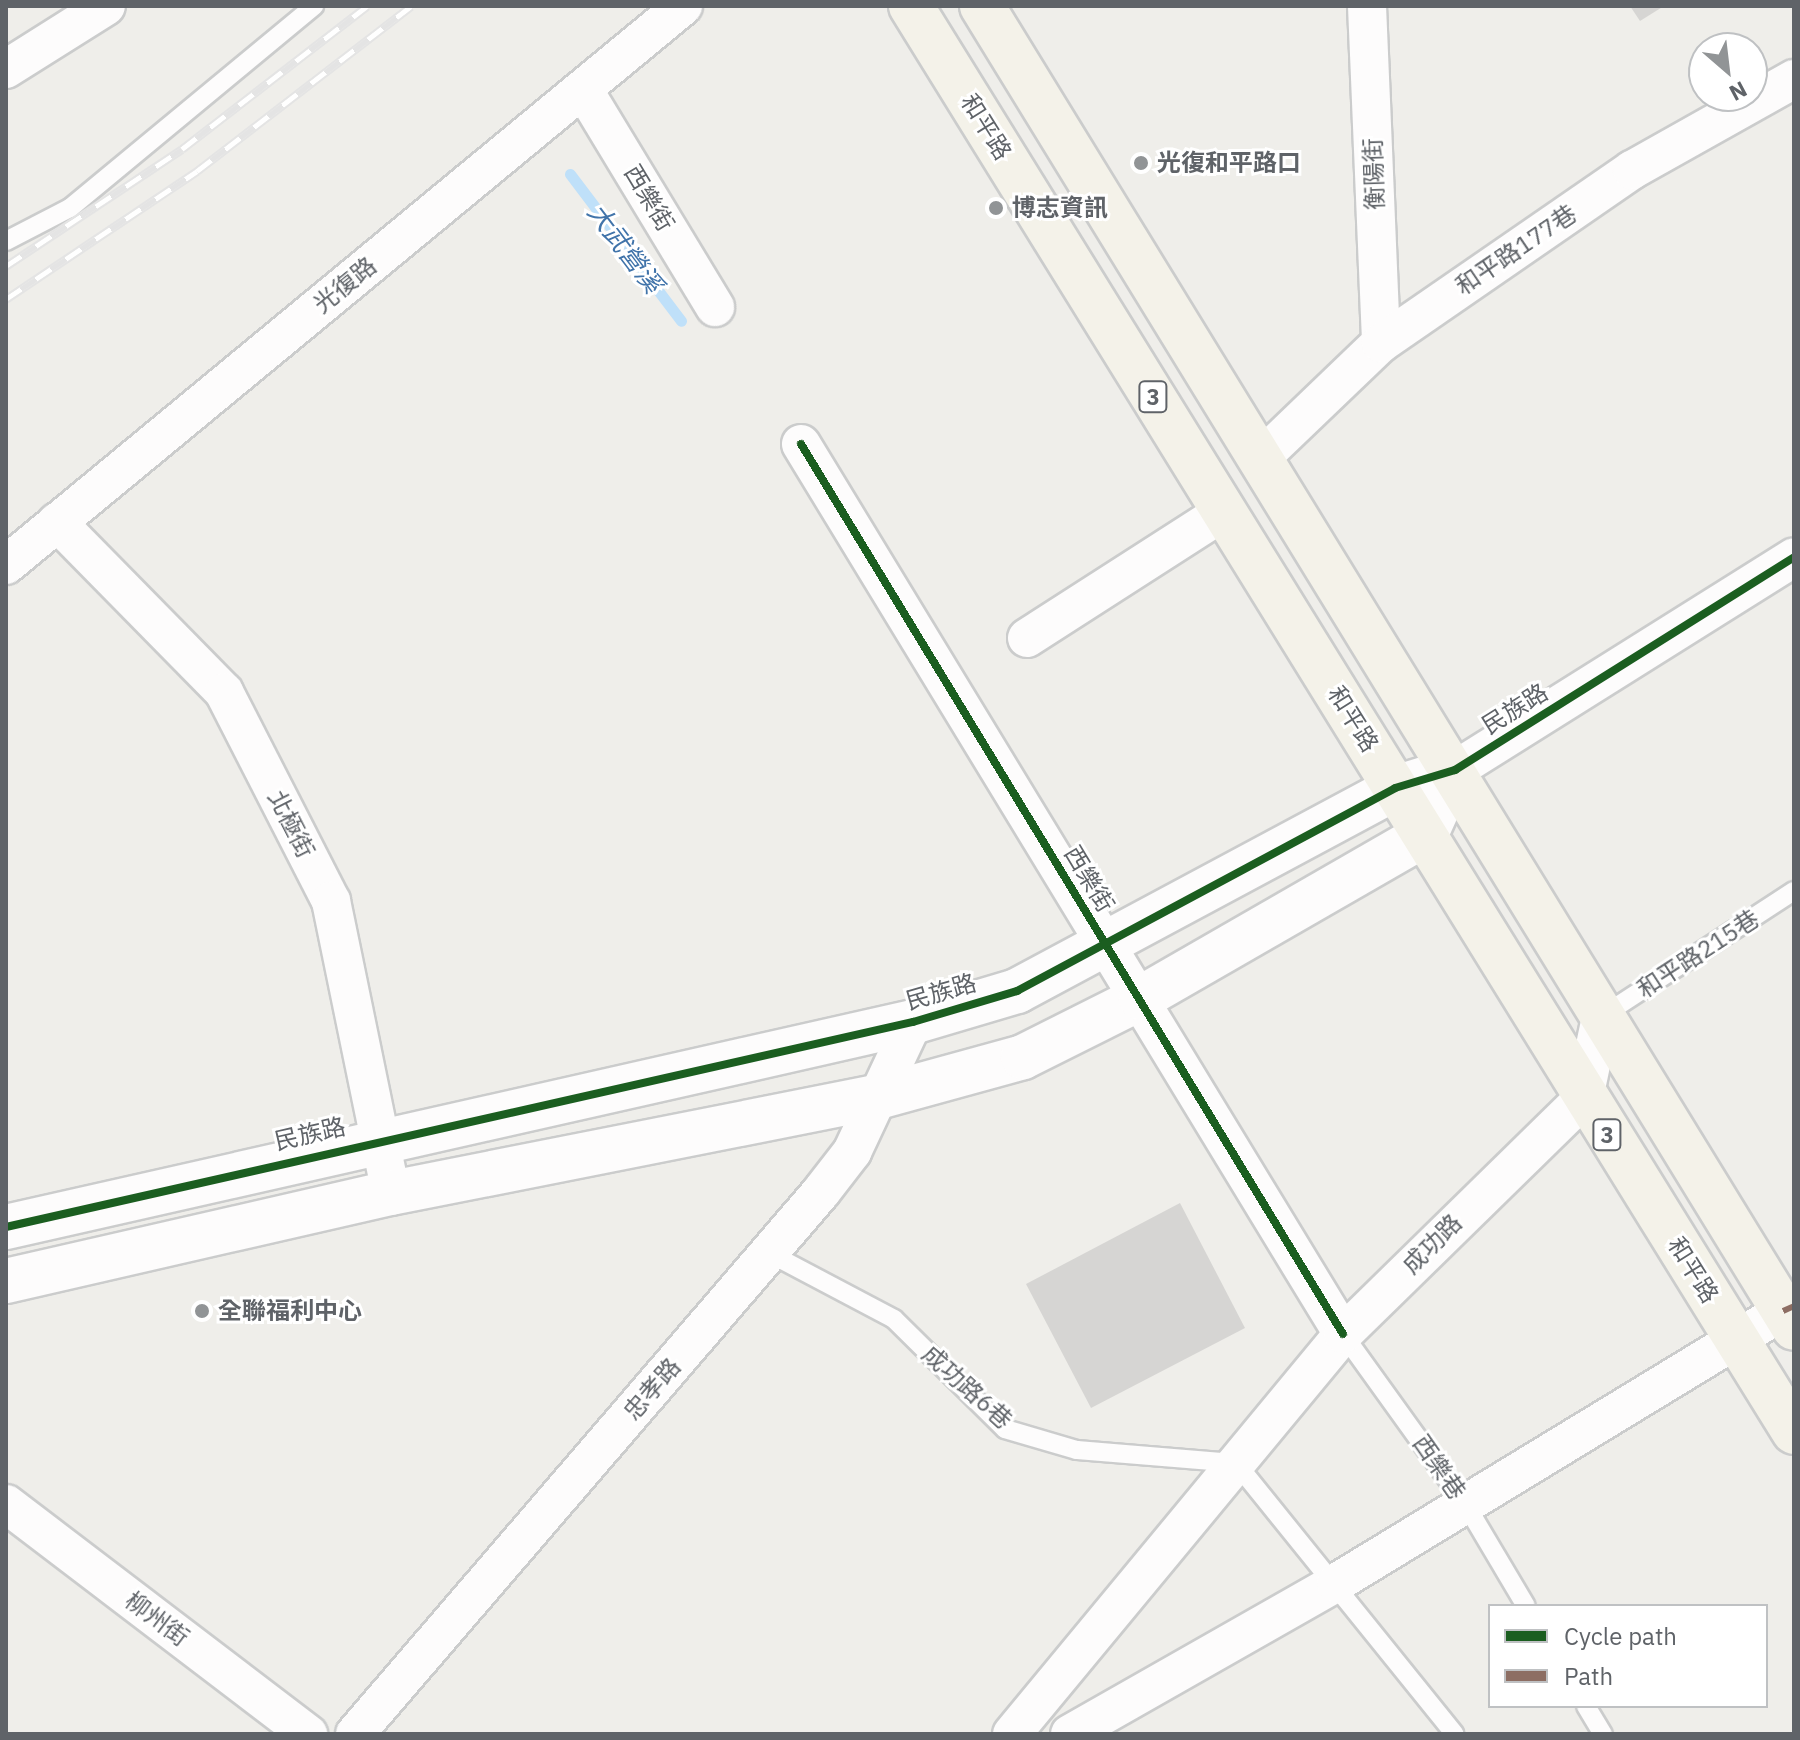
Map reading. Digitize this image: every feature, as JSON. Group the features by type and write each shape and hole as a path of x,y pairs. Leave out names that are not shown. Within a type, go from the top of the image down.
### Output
{"main road":[{"name":"和平路","path":"911,6 1426,834 1584,1098 1794,1432"},
{"name":"3","path":"982,6 1263,456 1455,770 1601,1017 1789,1319"}],"street":[{"path":"6,69 106,6"},
{"name":"光復路","path":"6,565 683,6"},
{"name":"衡陽街","path":"1367,6 1381,343"},
{"name":"和平路177巷","path":"1263,456 1381,343 1632,170 1794,79"},
{"name":"西樂街","path":"583,89 715,307"},
{"name":"西樂街","path":"801,444 1343,1334"},
{"path":"1027,638 1225,511"},
{"name":"北極街","path":"57,522 224,692 331,901 391,1193"},
{"name":"民族路","path":"6,1227 379,1138 913,1022 1017,991 1107,948 1395,788 1455,770 1794,557"},
{"path":"6,1281 391,1193 878,1097 1023,1057 1141,998 1426,834 1455,770"},
{"path":"1584,1098 1601,1017"},
{"name":"忠孝路","path":"355,1734 769,1253 852,1152 913,1022"},
{"name":"成功路","path":"1012,1734 1343,1334 1584,1098"},
{"path":"1070,1734 1336,1583 1736,1339 1789,1319"},
{"name":"柳州街","path":"6,1504 308,1734"}],"lane":[{"path":"6,241 70,208 314,6"},
{"name":"和平路215巷","path":"1601,1017 1794,891"},
{"name":"成功路6巷","path":"769,1253 894,1319 1005,1429 1077,1450 1236,1463"},
{"name":"西樂巷","path":"1343,1334 1466,1505 1525,1604"},
{"path":"1236,1463 1455,1734"},
{"path":"1587,1708 1603,1734"}],"building":[{"path":"1630,6 1664,6 1640,21"},
{"path":"1180,1203 1245,1328 1091,1408 1026,1284"}],"waterway":[{"name":"大武營溪","path":"570,174 681,321"}],"railway":[{"path":"6,266 182,149 367,6"},
{"path":"6,299 197,171 411,6"}],"marked path":[{"path":"1783,1311 1794,1306"}],"cycle path":[{"path":"801,444 1343,1334"},
{"path":"6,1227 913,1022 1017,991 1395,788 1455,770 1794,557"}],"place":[{"name":"光復和平路口","path":"1141,163"},
{"name":"博志資訊","path":"996,208"},
{"name":"全聯福利中心","path":"202,1311"}]}
